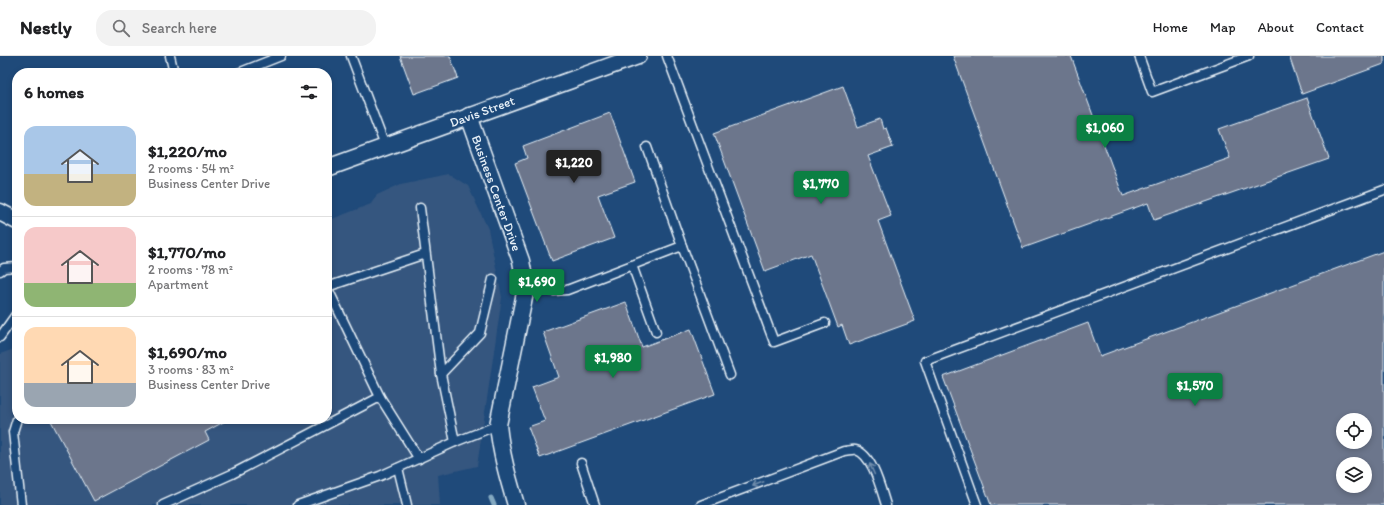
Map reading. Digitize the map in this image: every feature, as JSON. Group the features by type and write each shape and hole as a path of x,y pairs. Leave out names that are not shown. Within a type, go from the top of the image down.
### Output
{"street":[{"name":"Davis Street","path":"332,166 638,56"},
{"name":"Business Center Drive","path":"469,116 521,261 526,288 498,425 500,447 516,505"},
{"path":"0,212 12,218"}],"lane":[{"path":"170,56 173,68"},
{"path":"251,68 281,56"},
{"path":"351,56 385,146"},
{"path":"668,56 774,342 825,323"},
{"path":"1139,56 1152,92 1249,56"},
{"path":"647,147 730,375"},
{"path":"977,505 925,361 1384,190"},
{"path":"420,208 441,374 455,442"},
{"path":"526,288 554,291 567,290 682,246"},
{"path":"332,285 425,254"},
{"path":"632,265 656,332"},
{"path":"0,271 4,268 12,267"},
{"path":"441,374 480,333 494,279"},
{"path":"332,297 380,397 419,459"},
{"path":"0,337 12,320"},
{"path":"332,422 380,397"},
{"path":"15,424 13,432 21,505"},
{"path":"163,505 232,474 328,424"},
{"path":"298,505 380,476 455,442 498,425"},
{"path":"701,505 844,451 856,450 865,456 871,464 886,505"},
{"path":"581,463 595,505"},
{"path":"398,468 407,505"}],"shaded area":[{"path":"449,174 468,186 488,229 502,297 477,466 438,475 440,505 0,505 0,354 12,350 12,424 332,424 332,219 371,204 377,195 401,184"}],"building":[{"path":"400,56 450,56 458,78 414,94"},
{"path":"953,56 1071,56 1123,196 1230,158 1219,129 1307,98 1329,159 1154,220 1148,203 1023,248"},
{"path":"1289,56 1384,56 1384,64 1302,94"},
{"path":"843,86 858,127 880,119 883,129 886,128 893,147 868,156 891,216 878,221 915,321 849,345 842,325 838,327 811,254 765,271 714,133"},
{"path":"610,113 635,182 598,195 614,238 552,261 515,163 527,158 523,146"},
{"path":"1384,251 1384,505 991,505 943,377 1088,323 1100,356"},
{"path":"626,302 642,347 691,329 715,394 540,458 528,427 545,421 532,387 559,377 543,332"},
{"path":"53,424 220,424 205,432 209,440 94,501"}],"waterway":[{"path":"491,498 494,505"}]}
